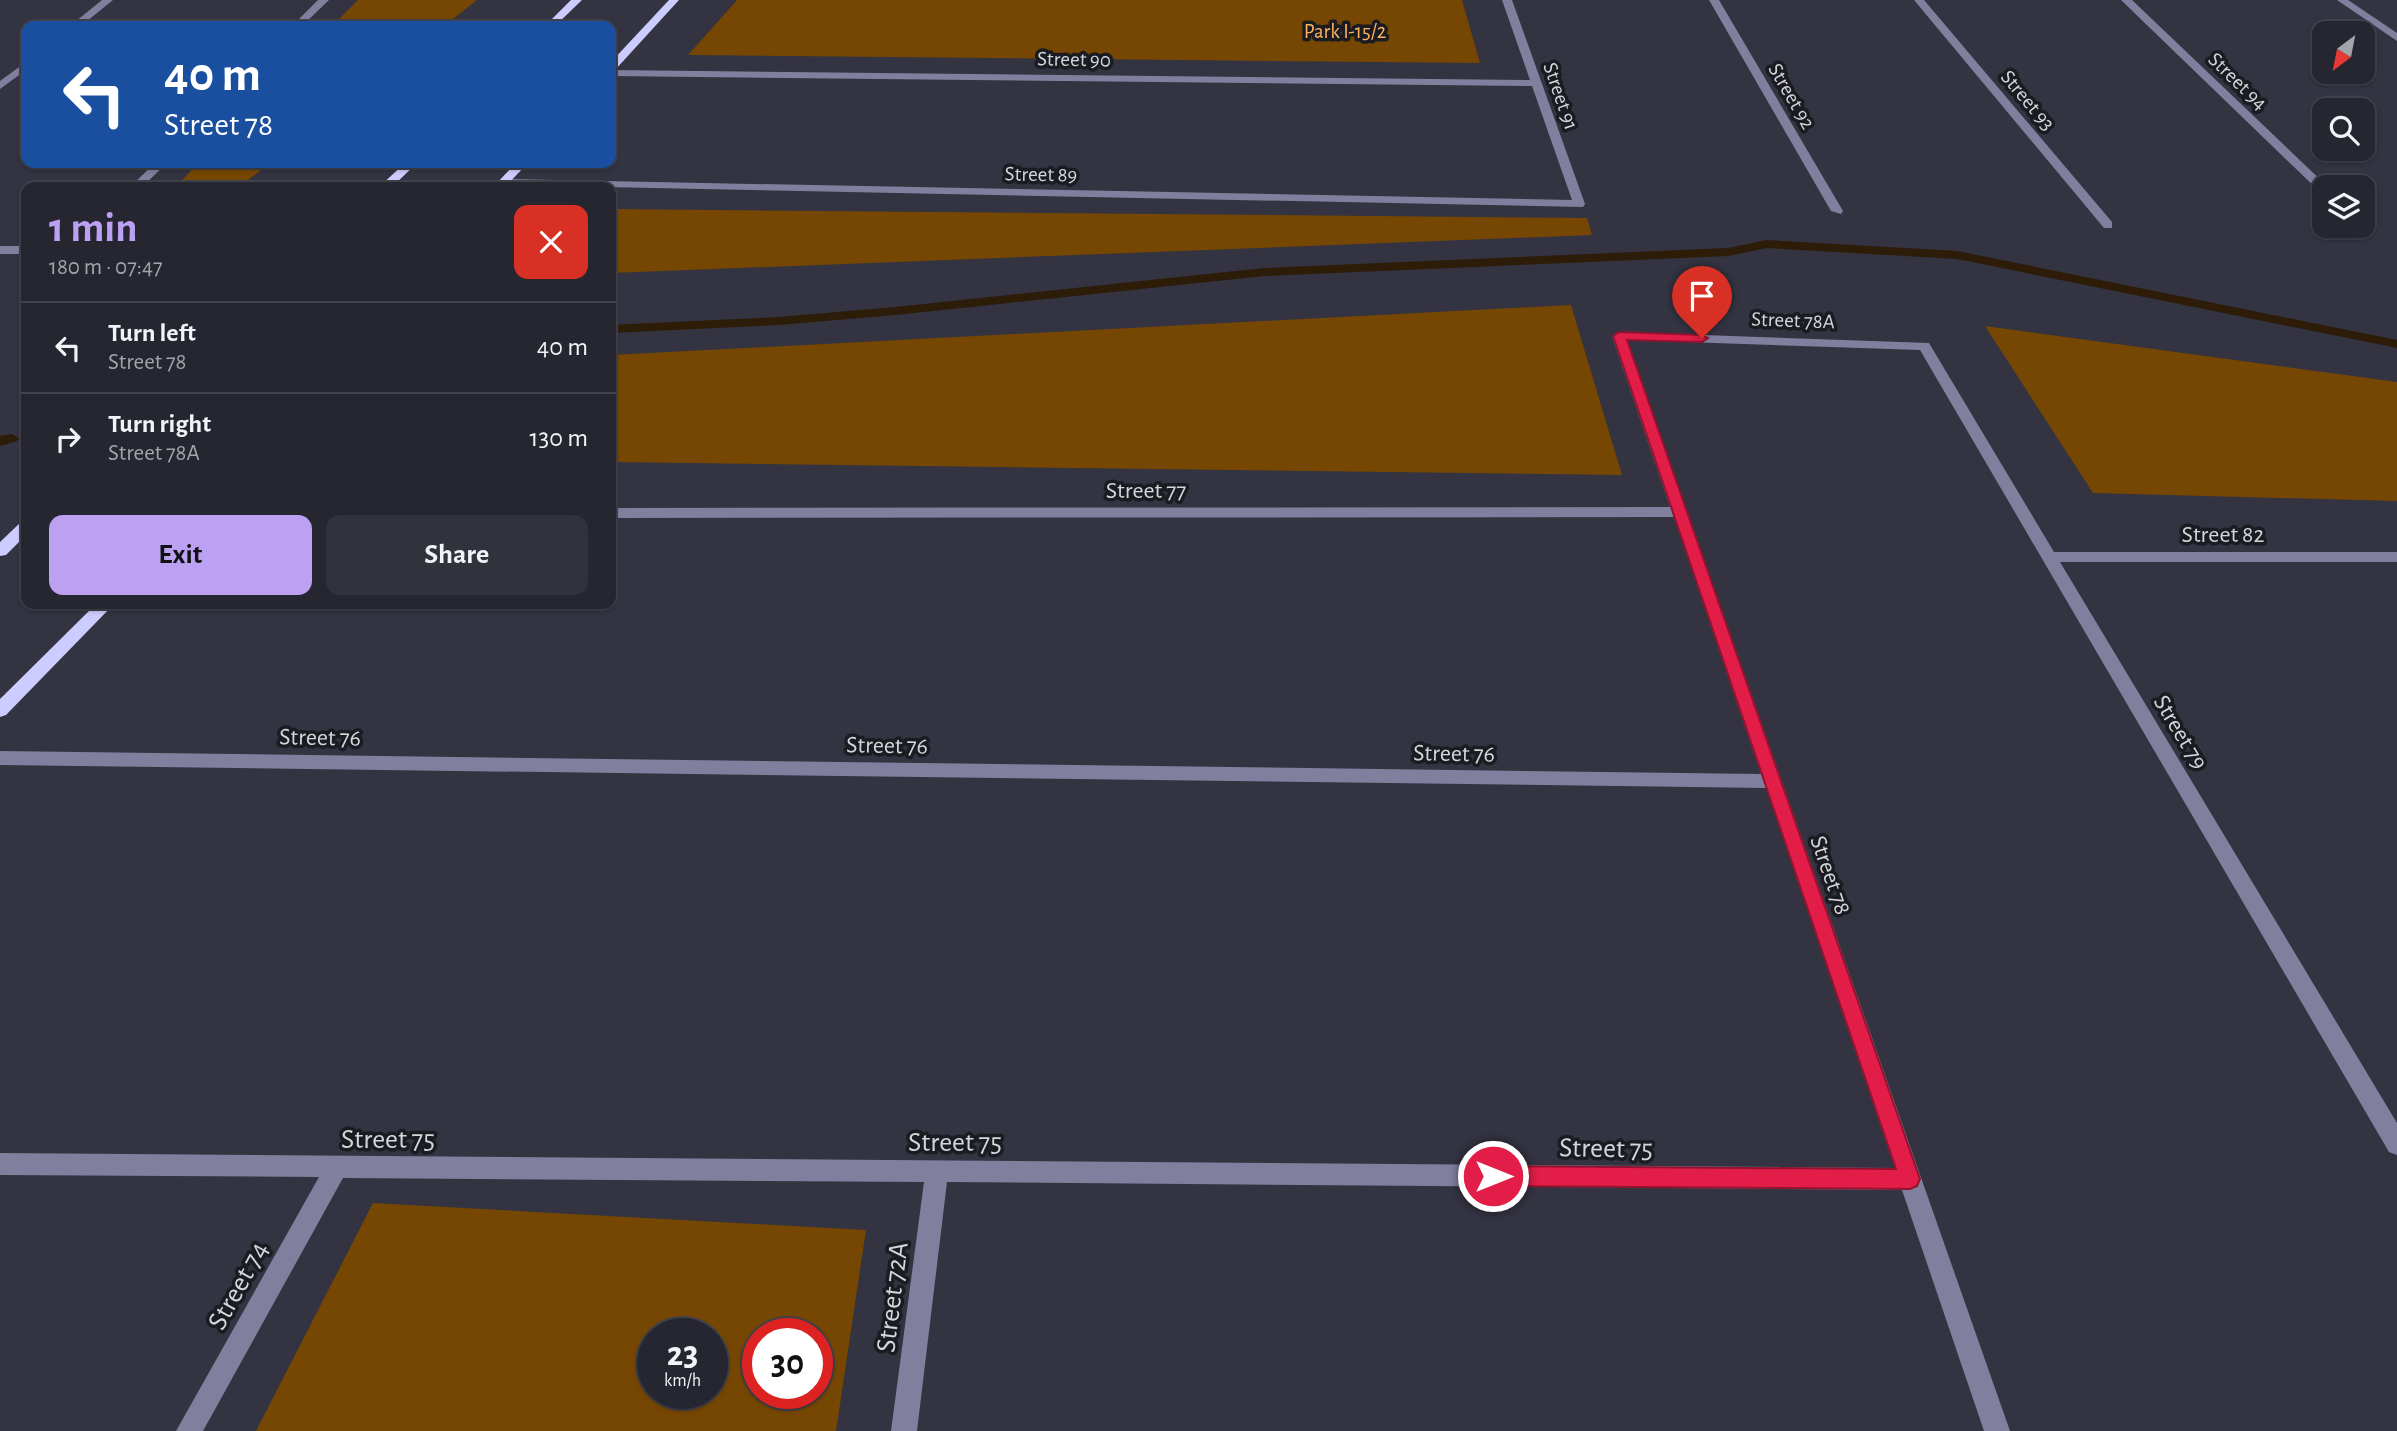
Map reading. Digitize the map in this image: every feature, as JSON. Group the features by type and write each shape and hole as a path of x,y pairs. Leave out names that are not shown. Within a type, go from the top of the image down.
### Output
{"main road":[{"path":"555,21 577,0"},
{"path":"616,63 674,0"},
{"path":"390,182 406,168"},
{"path":"504,182 517,168"},
{"path":"0,551 21,531"},
{"path":"0,710 101,609"}],"street":[{"path":"81,21 108,0"},
{"path":"302,21 324,0"},
{"name":"Street 91","path":"1507,0 1578,204"},
{"name":"Street 92","path":"1714,0 1838,211"},
{"name":"Street 93","path":"1919,0 2108,225"},
{"name":"Street 94","path":"2126,0 2312,178"},
{"path":"2342,0 2397,38"},
{"path":"0,86 21,69"},
{"name":"Street 90","path":"616,73 1536,83"},
{"path":"141,182 156,168"},
{"name":"Street 89","path":"616,187 1578,204"},
{"path":"0,250 21,250"},
{"name":"Street 78A","path":"1619,336 1924,346"},
{"name":"Street 78","path":"1619,336 1997,1431"},
{"name":"Street 79","path":"1924,346 2397,1144"},
{"name":"Street 77","path":"616,513 1681,512"},
{"name":"Street 82","path":"2049,557 2390,557"},
{"path":"2390,557 2397,573"},
{"name":"Street 76","path":"0,758 1773,781"},
{"name":"Street 75","path":"0,1164 1910,1179"},
{"name":"Street 74","path":"189,1431 337,1167"},
{"name":"Street 72A","path":"904,1431 937,1171"}],"green space":[{"path":"358,0 477,0 450,21 337,21"},
{"name":"Park I-15/2","path":"737,0 1462,0 1480,63 688,55"},
{"path":"194,168 264,168 245,182 180,182"},
{"path":"616,209 1587,218 1592,235 616,273"},
{"path":"1571,305 1622,475 616,462 616,355"},
{"path":"1985,326 2397,382 2397,501 2093,493"},
{"path":"373,1203 866,1230 836,1431 256,1431"}],"waterway":[{"path":"616,329 779,321 895,311 1264,272 1728,252 1767,244 1957,255 2397,344"},
{"path":"0,441 12,438"}],"route":[{"path":"1493,1176 1910,1179 1619,336 1702,338"}]}
